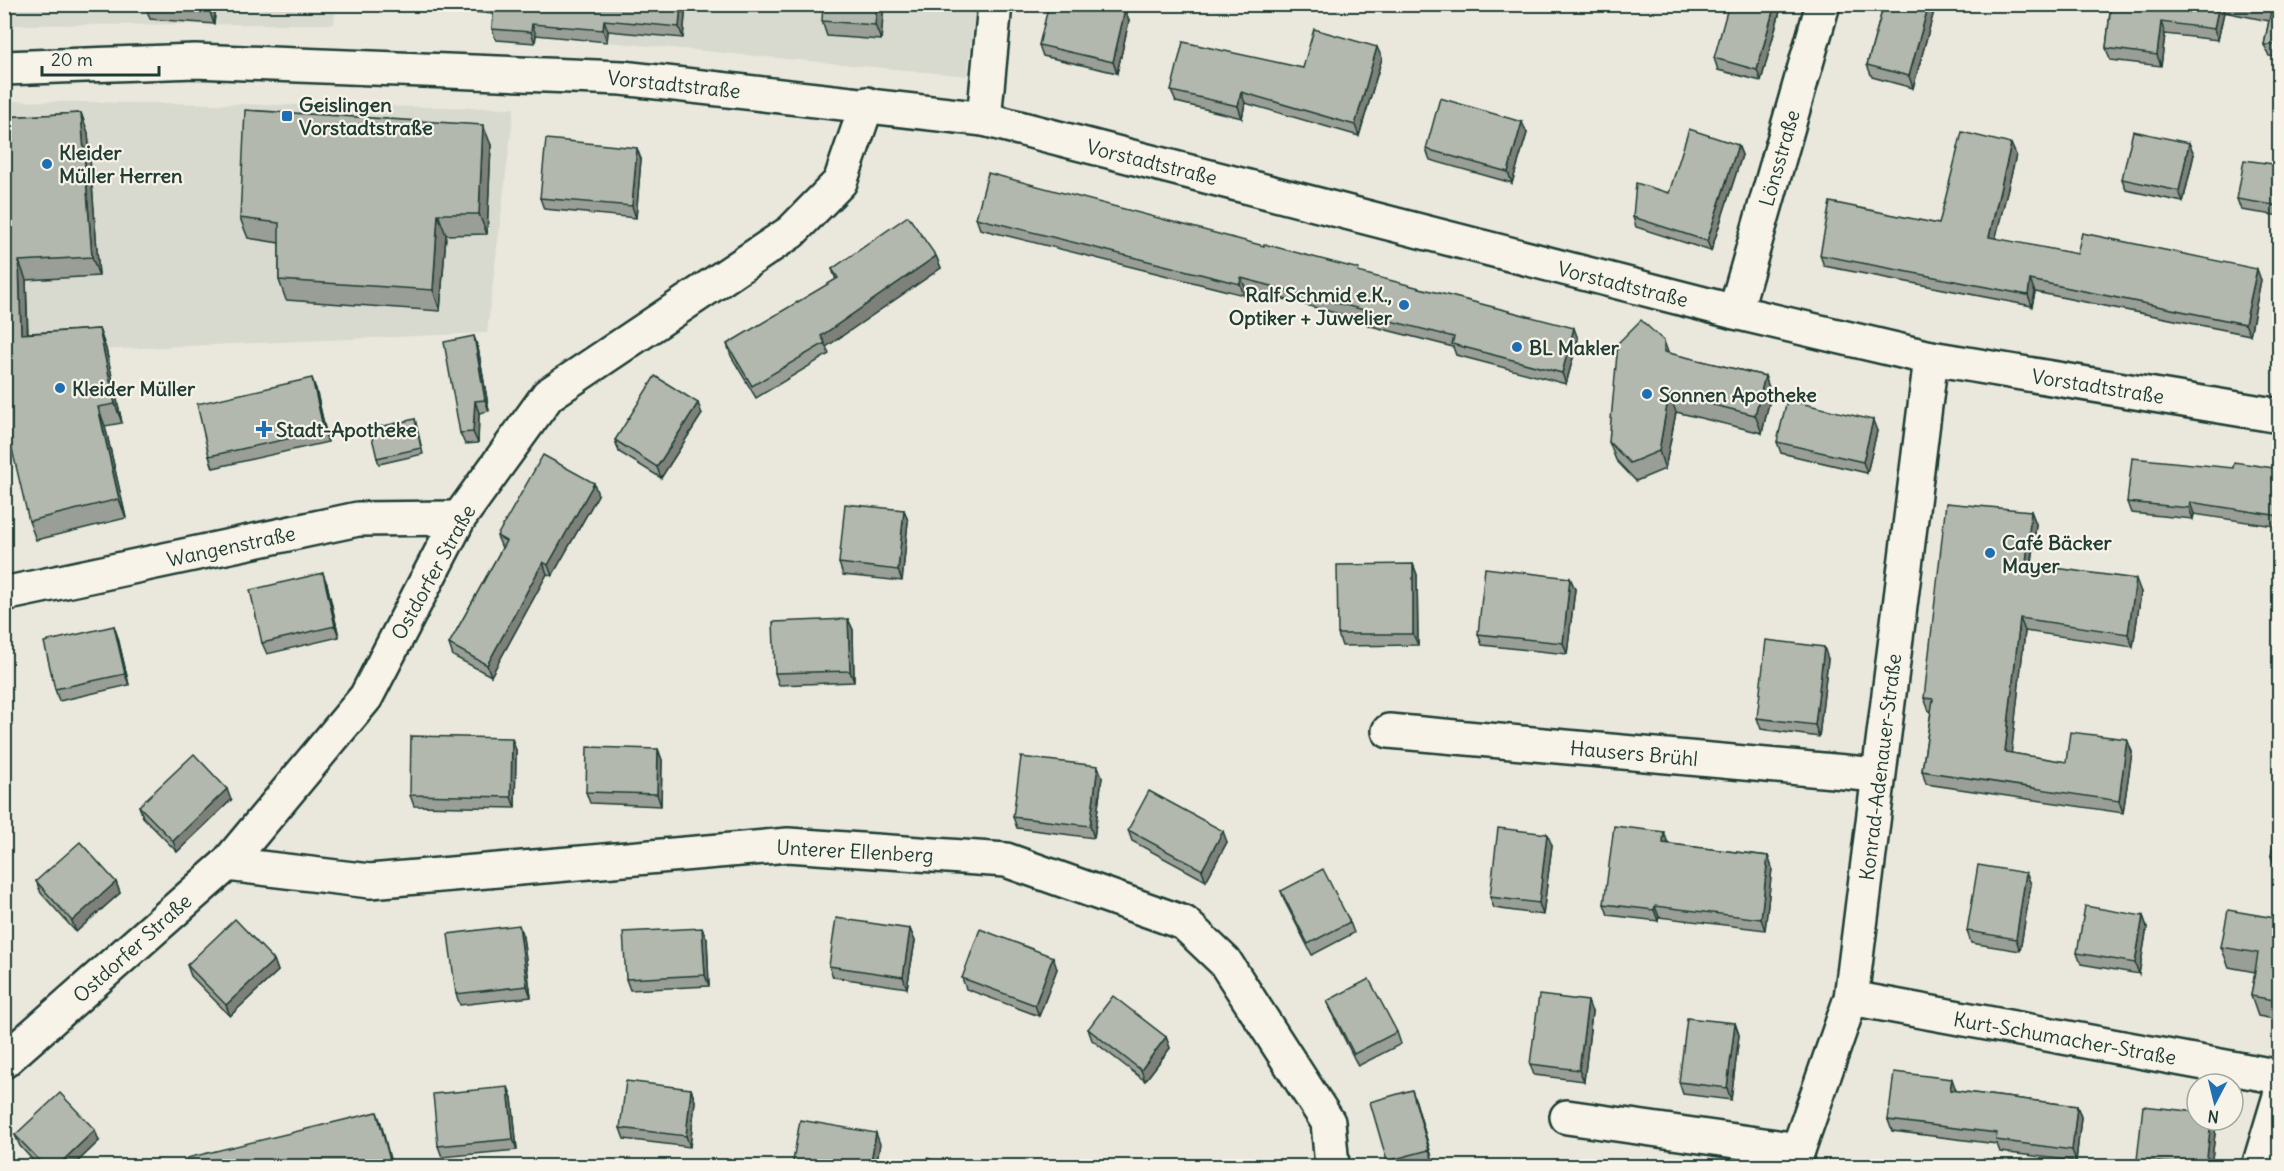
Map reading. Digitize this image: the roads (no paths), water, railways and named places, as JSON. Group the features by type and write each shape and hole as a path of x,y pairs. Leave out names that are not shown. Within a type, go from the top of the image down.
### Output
{"street":[{"path":"984,119 996,4"},
{"name":"Lönsstraße","path":"1735,312 1823,4"},
{"name":"Vorstadtstraße","path":"4,68 195,61 586,76 867,104 984,119 1735,312 1931,358 2280,416"},
{"name":"Ostdorfer Straße","path":"4,1061 227,864 366,697 459,518 548,395 791,232 840,182 867,104"},
{"name":"Konrad-Adenauer-Straße","path":"1794,1158 1851,998 1931,358"},
{"name":"Wangenstraße","path":"4,594 358,519 459,518"},
{"name":"Hausers Brühl","path":"1389,731 1878,775"},
{"name":"Unterer Ellenberg","path":"227,864 370,881 788,845 1006,860 1184,923 1225,962 1328,1122 1332,1167"},
{"name":"Kurt-Schumacher-Straße","path":"1851,998 2280,1077"},
{"path":"2259,1167 2280,1096"},
{"path":"1567,1118 1794,1158"}],"place":[{"name":"Geislingen Vorstadtstraße","path":"287,116"},
{"name":"Kleider Müller Herren","path":"47,164"},
{"name":"Ralf Schmid e.K., Optiker + Juwelier","path":"1404,305"},
{"name":"BL Makler","path":"1517,347"},
{"name":"Kleider Müller","path":"60,388"},
{"name":"Sonnen Apotheke","path":"1647,394"},
{"name":"Stadt-Apotheke","path":"264,429"},
{"name":"Café Bäcker Mayer","path":"1990,553"}]}
